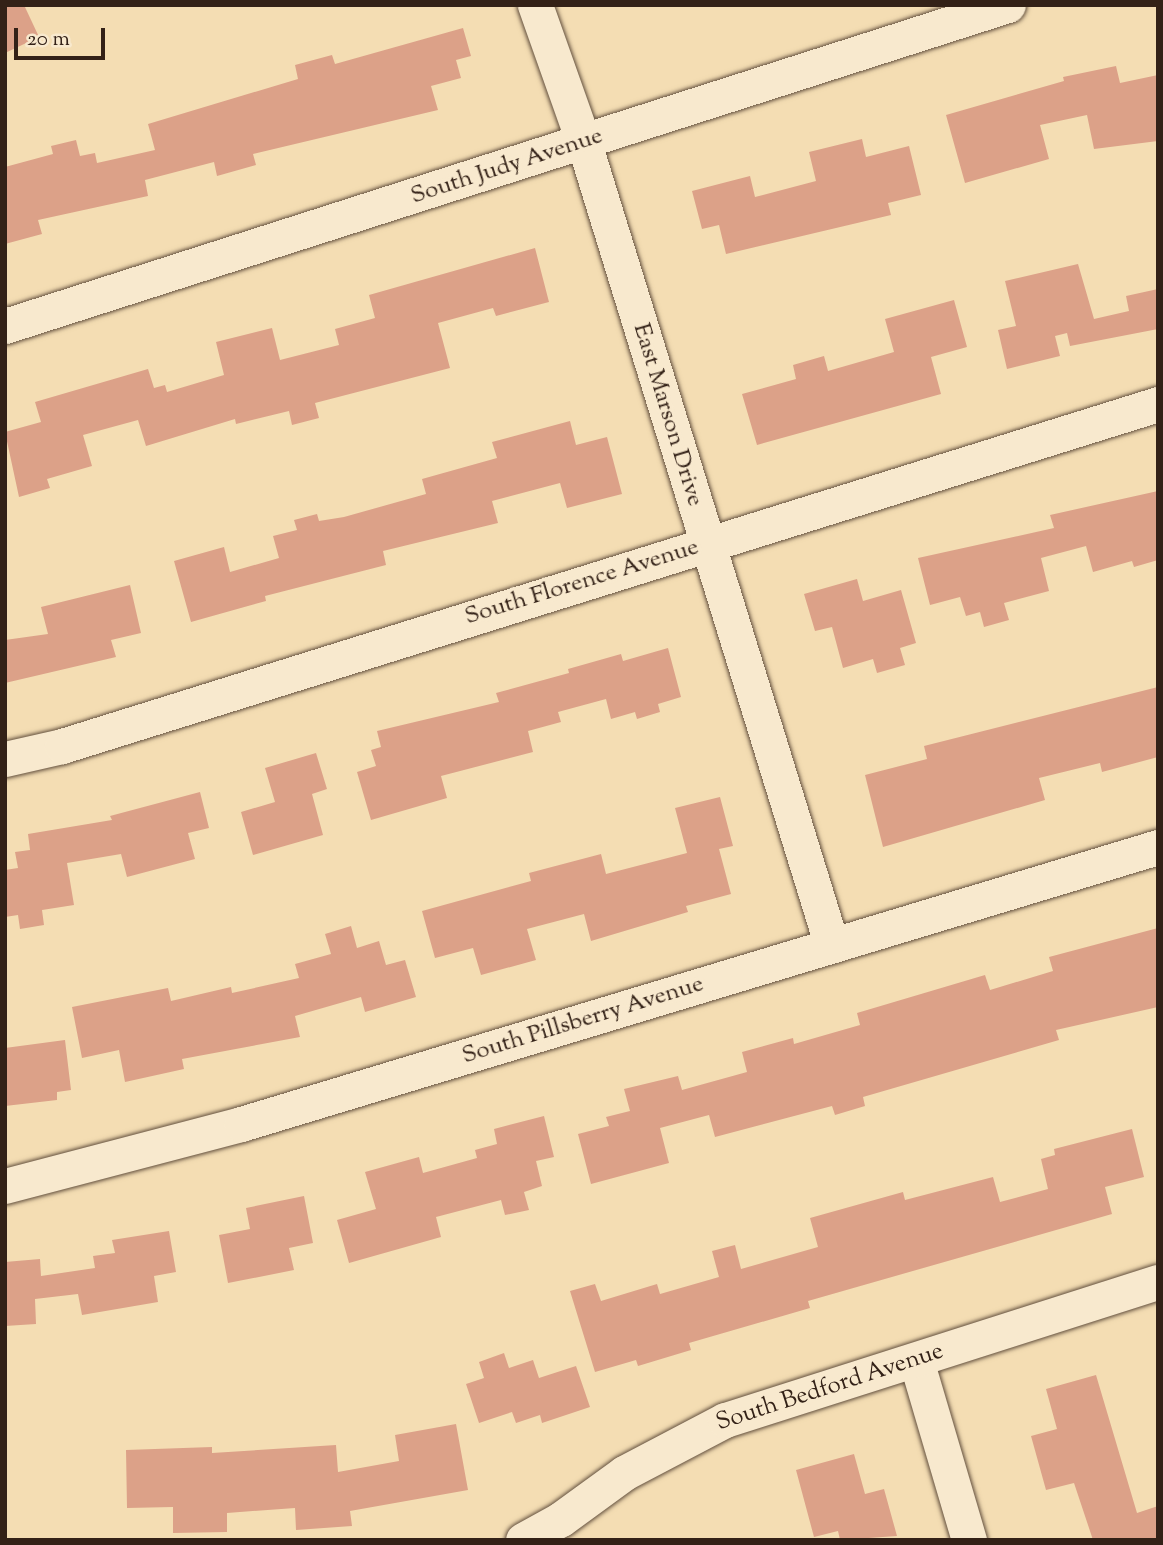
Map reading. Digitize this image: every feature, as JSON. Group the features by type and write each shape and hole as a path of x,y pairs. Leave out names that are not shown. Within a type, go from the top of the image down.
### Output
{"street":[{"name":"East Marson Drive","path":"535,5 584,143 832,946"},
{"name":"South Judy Avenue","path":"5,326 584,143 1008,5"},
{"name":"South Florence Avenue","path":"5,759 62,746 1158,404"},
{"name":"South Pillsberry Avenue","path":"5,1186 241,1124 1158,846"},
{"name":"South Bedford Avenue","path":"523,1540 624,1473 725,1420 1158,1282"},
{"path":"916,1360 969,1540"}],"building":[{"path":"5,5 24,5 39,37 5,53"},
{"path":"463,28 471,56 456,60 461,78 431,86 438,110 253,154 256,165 217,176 214,162 145,180 148,196 38,220 42,234 5,244 5,167 53,154 51,146 76,140 80,156 95,153 97,163 155,150 148,124 298,79 295,65 332,55 335,64"},
{"path":"1116,66 1120,83 1158,75 1158,141 1094,149 1087,115 1040,125 1049,159 965,183 946,115 1064,81 1063,77"},
{"path":"862,139 866,157 909,146 921,195 888,203 891,215 726,254 719,225 702,229 692,191 750,176 755,197 816,181 809,152"},
{"path":"535,248 549,302 496,316 493,308 438,323 450,368 315,403 319,418 292,425 289,411 236,424 235,419 146,446 138,420 83,435 92,466 47,479 50,488 19,497 5,432 41,422 35,402 148,369 154,388 165,385 167,392 224,375 216,342 272,328 280,360 339,345 335,329 375,318 369,295"},
{"path":"1078,264 1094,319 1129,311 1126,296 1158,289 1158,329 1070,346 1067,333 1055,336 1060,356 1007,369 998,330 1016,326 1005,281"},
{"path":"954,300 967,347 931,357 941,394 757,445 742,394 796,379 793,365 824,356 828,371 894,352 885,319"},
{"path":"570,421 576,445 607,437 622,494 567,508 560,483 492,501 498,523 383,551 386,565 265,596 266,601 191,622 174,561 224,547 230,572 279,558 273,536 297,530 294,520 317,514 319,521 344,517 426,494 422,479 497,458 492,442"},
{"path":"1158,491 1158,560 1134,567 1132,561 1093,572 1086,546 1041,558 1049,591 1004,603 1009,620 984,627 980,612 966,616 960,597 930,605 918,558 1054,528 1050,515"},
{"path":"857,579 863,601 901,590 916,643 900,648 905,665 877,673 873,659 843,668 832,627 815,631 804,594"},
{"path":"130,585 141,633 111,640 116,657 5,683 5,640 48,634 41,607"},
{"path":"668,648 681,697 658,704 660,712 637,719 635,712 611,719 606,699 558,712 561,722 528,731 533,752 441,776 447,798 371,820 357,772 376,766 371,750 381,747 377,731 499,702 496,693 569,673 568,669 621,654 623,661"},
{"path":"1158,687 1158,757 1102,772 1100,763 1039,778 1045,800 883,847 865,775 927,759 924,746"},
{"path":"316,753 327,789 312,794 323,835 253,855 241,812 275,802 265,768"},
{"path":"200,792 209,828 188,833 195,859 127,877 121,854 67,863 74,905 42,910 44,925 20,929 18,915 5,917 5,870 18,868 15,852 30,850 28,834 112,820 110,816"},
{"path":"720,797 733,846 719,849 731,894 686,906 688,912 591,941 584,914 527,929 536,960 481,975 473,948 435,958 422,911 531,881 529,873 601,854 606,874 687,853 675,808"},
{"path":"351,926 357,948 379,941 386,965 405,960 416,997 365,1012 361,997 295,1016 300,1037 182,1059 184,1069 125,1082 119,1050 82,1058 72,1007 168,988 171,1001 231,987 232,993 299,978 295,964 331,954 325,934"},
{"path":"1158,928 1158,1007 1056,1030 1059,1040 863,1097 865,1106 835,1115 832,1106 715,1137 709,1115 660,1128 669,1163 591,1184 578,1134 609,1126 606,1117 630,1111 624,1089 678,1076 682,1090 747,1072 742,1052 793,1038 794,1044 860,1025 857,1013 985,975 990,990 1053,971 1049,957"},
{"path":"65,1040 71,1090 57,1092 57,1100 5,1106 5,1048"},
{"path":"544,1116 554,1157 536,1161 542,1186 524,1192 529,1210 505,1215 501,1200 436,1217 441,1237 349,1263 337,1220 376,1209 365,1172 419,1157 423,1173 477,1158 475,1150 497,1144 494,1129"},
{"path":"1132,1129 1144,1177 1105,1187 1112,1214 808,1301 810,1308 689,1343 691,1350 638,1366 636,1360 595,1372 570,1291 595,1284 601,1301 657,1284 660,1294 719,1277 712,1251 735,1245 741,1269 818,1247 810,1218 903,1192 905,1200 993,1177 1000,1202 1048,1189 1041,1159 1055,1155 1054,1149"},
{"path":"304,1196 313,1243 289,1248 294,1270 228,1283 219,1235 250,1229 246,1208"},
{"path":"169,1231 176,1272 154,1276 158,1302 82,1315 78,1294 35,1299 36,1324 5,1326 5,1262 40,1259 41,1276 95,1268 93,1256 115,1253 112,1240"},
{"path":"504,1353 509,1368 533,1360 539,1378 576,1366 590,1407 542,1423 540,1415 516,1423 512,1412 479,1423 466,1384 484,1378 479,1362"},
{"path":"1096,1375 1137,1513 1158,1506 1158,1540 1093,1540 1074,1483 1046,1490 1031,1436 1057,1429 1046,1389"},
{"path":"456,1424 468,1490 350,1511 352,1526 296,1530 295,1508 227,1513 227,1532 173,1533 173,1507 127,1508 126,1450 212,1447 212,1453 336,1445 338,1472 399,1461 395,1435"},
{"path":"854,1454 865,1494 884,1489 897,1536 840,1540 838,1531 814,1537 796,1470"}]}
